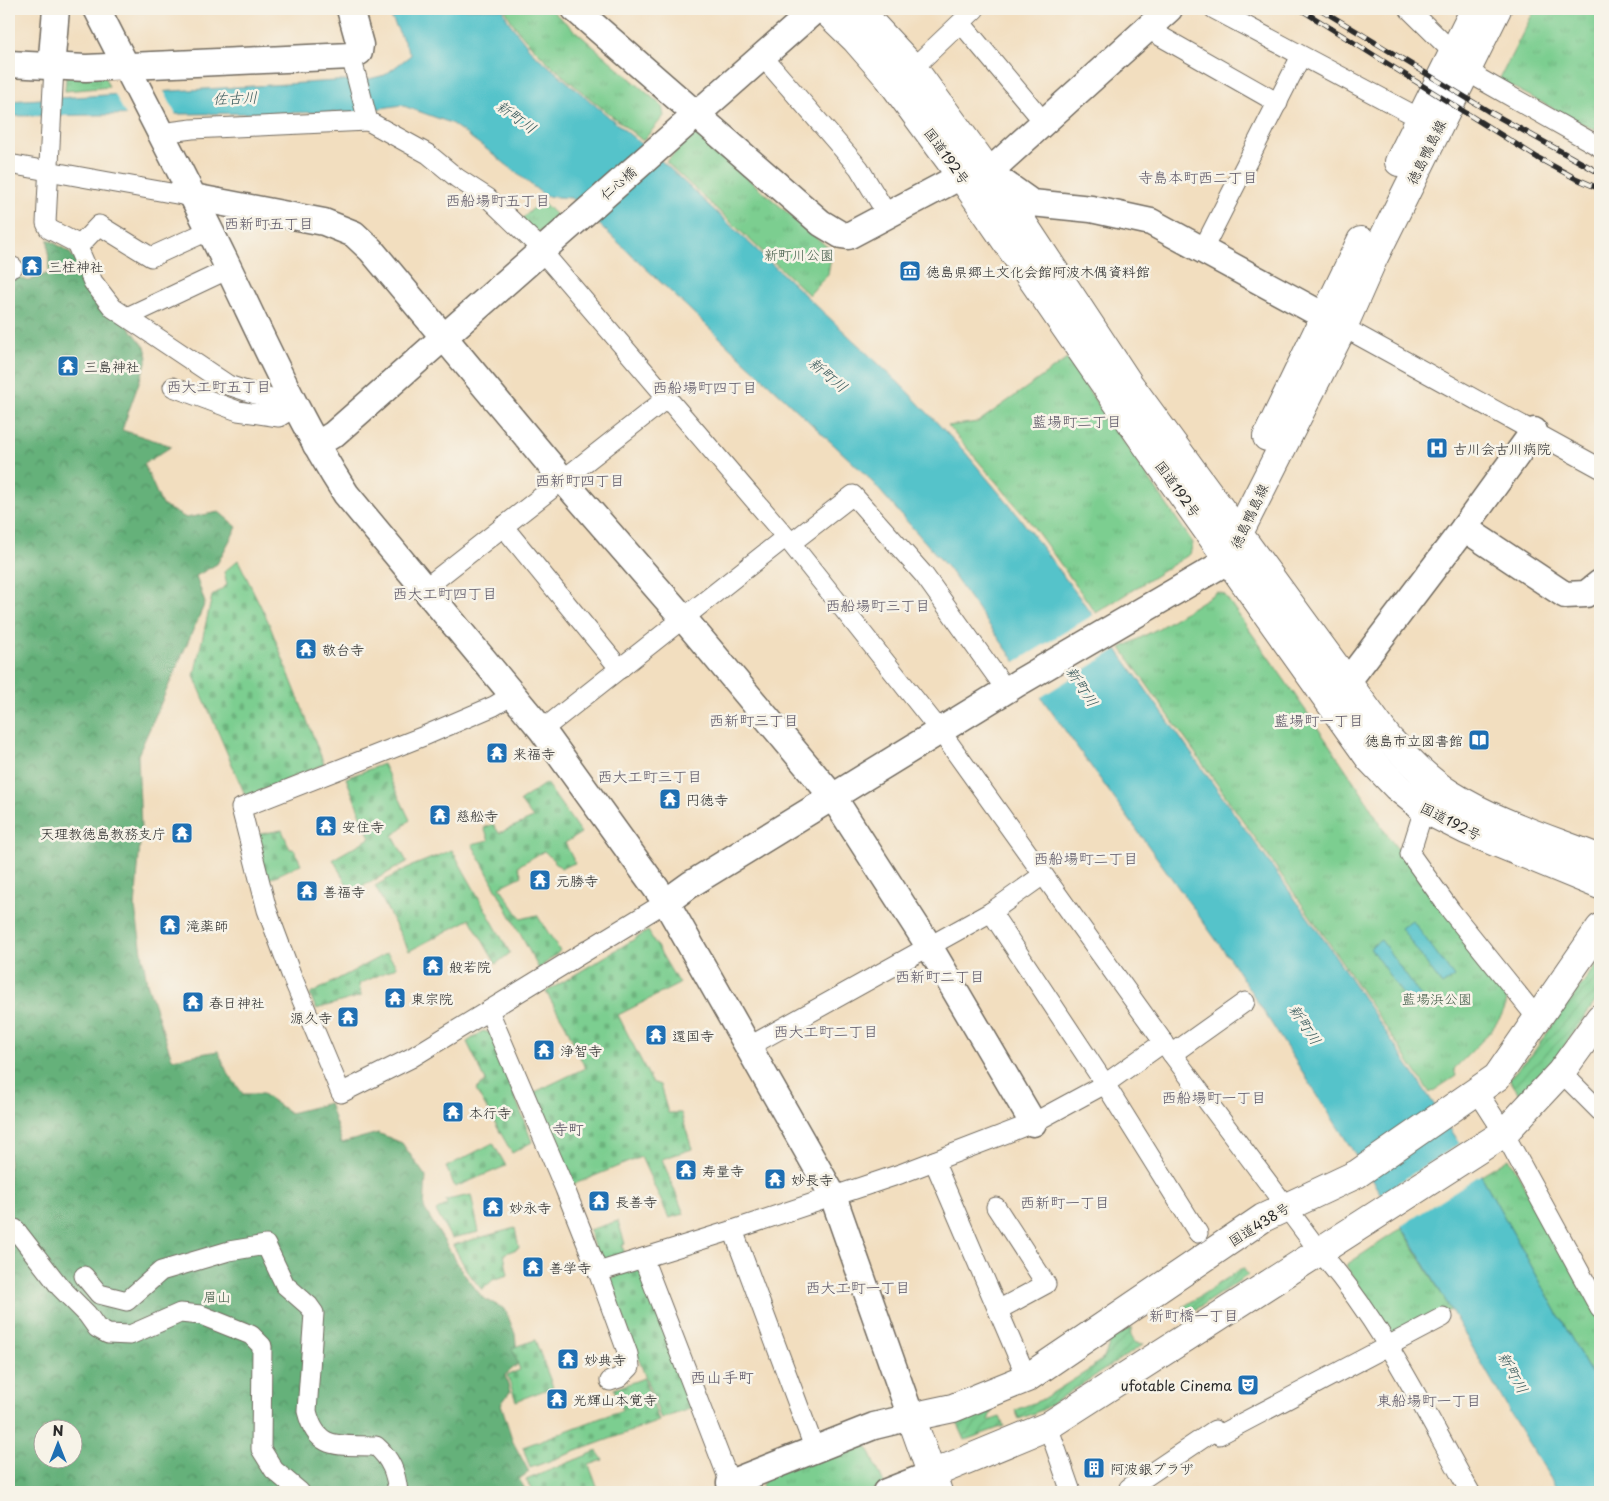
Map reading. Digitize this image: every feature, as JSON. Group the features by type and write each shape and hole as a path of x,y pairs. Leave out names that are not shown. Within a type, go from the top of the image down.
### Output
{"main road":[{"name":"国道192号","path":"824,9 856,40 889,78 961,176 1142,439 1370,759 1397,787 1424,809 1466,830 1600,885"},
{"name":"国道192号","path":"858,9 913,68 989,172 1129,384 1388,738 1416,768 1449,793 1483,812 1600,859"},
{"name":"徳島鴨島線","path":"1334,322 1372,259 1460,59 1475,9"},
{"name":"徳島鴨島線","path":"1229,560 1233,526 1334,322 1421,119 1460,59 1497,9"},
{"name":"国道438号","path":"911,1417 953,1408 1027,1378 1263,1218 1356,1174 1469,1097 1497,1076 1600,928"},
{"path":"911,1417 935,1483 1048,1426 1494,1140 1561,1072 1600,1018"}],"street":[{"path":"56,9 52,57 54,96 46,223 49,229 73,241 78,246 93,282 113,308 228,385 295,406"},
{"path":"97,9 210,230 295,406 346,494 542,730 666,902 833,1196 911,1417 874,1426 815,1450 732,1488 643,1258"},
{"path":"350,9 360,45 354,66 367,118"},
{"path":"574,9 832,230 848,236 961,176 989,172 1168,9"},
{"name":"仁心橋","path":"316,445 334,434 816,9"},
{"path":"913,68 975,9"},
{"path":"1214,9 1421,119"},
{"path":"1408,9 1480,79 1600,147"},
{"path":"960,23 1044,121"},
{"path":"1146,28 1278,103"},
{"path":"763,56 859,168 888,216"},
{"path":"1202,249 1301,56"},
{"path":"9,64 54,67 132,78 354,66"},
{"path":"158,128 192,130 367,118 428,154 457,178 488,198 542,250 788,540 941,732 1168,1048 1319,1251 1339,1274 1388,1346 1470,1492"},
{"path":"9,164 165,190 324,222 354,234 371,250 445,336 563,480 684,619 833,797 929,946 1033,1124"},
{"path":"989,172 1032,203 1091,209 1151,222 1600,468"},
{"path":"78,246 99,225 151,257 210,230"},
{"path":"127,317 229,269"},
{"path":"173,387 238,411 279,417 295,406"},
{"path":"424,589 667,398"},
{"path":"1348,681 1464,528 1534,431"},
{"path":"542,730 788,540 853,495 924,575 1012,687"},
{"path":"503,526 620,669"},
{"path":"1464,528 1565,595 1586,594 1600,582"},
{"path":"512,695 494,706 424,736 241,808 267,910 291,974 342,1093 411,1058 1012,687 1229,560"},
{"path":"1424,809 1410,854 1451,911 1537,1018"},
{"path":"748,1047 991,912 1044,875"},
{"path":"991,912 1105,1084 1198,1233"},
{"path":"598,1272 733,1230 833,1196 1033,1124 1245,1002"},
{"path":"489,1011 565,1189 628,1354 630,1367 619,1378 610,1381"},
{"path":"1561,1072 1600,1110"},
{"path":"1469,1097 1600,1309"},
{"path":"934,1161 1027,1378"},
{"path":"996,1207 1046,1284 998,1310"},
{"path":"15,1229 60,1287 87,1314 97,1328 108,1334 130,1335 180,1313 201,1315 251,1335 262,1346 261,1449 274,1470 300,1492"},
{"path":"733,1230 815,1450"},
{"path":"84,1276 99,1294 127,1301 161,1271 229,1251 266,1245 285,1285 309,1306 314,1313 307,1410 310,1425 318,1437 333,1446 376,1446 384,1453 396,1471 398,1492"},
{"path":"1130,1492 1129,1488 1217,1432 1443,1317"},
{"path":"1048,1426 1071,1492"},
{"path":"886,1492 935,1483"}],"green space":[{"path":"505,9 550,9 662,106 664,116 643,141 566,79 546,60 514,25"},
{"path":"1535,9 1600,9 1600,133 1499,80"},
{"path":"104,76 109,87 65,91 66,77"},
{"name":"新町川公園","path":"692,135 697,135 832,251 828,274 809,295 666,162"},
{"path":"541,200 557,216 543,231 534,232 521,220"},
{"name":"眉山","path":"48,239 69,252 145,347 148,357 122,430 172,446 144,464 162,505 186,518 219,512 237,527 217,564 196,576 205,603 138,755 141,829 135,908 147,983 172,1059 218,1051 227,1072 243,1094 263,1094 290,1113 329,1103 342,1143 378,1133 402,1143 426,1177 424,1208 464,1274 483,1298 505,1309 515,1334 518,1364 505,1375 510,1392 501,1404 513,1442 529,1472 519,1479 527,1492 9,1492 9,273 28,281 49,273"},
{"path":"1067,359 1193,543 1190,554 1096,613 1027,518 948,426 978,422"},
{"path":"238,560 268,621 324,764 246,797 194,676 212,596 227,585 224,572"},
{"name":"藍場浜公園","path":"1217,592 1224,594 1341,762 1393,843 1404,855 1507,996 1502,1015 1487,1035 1454,1069 1456,1076 1430,1093 1325,937 1121,648 1159,628"},
{"path":"383,764 410,820 393,836 407,862 351,893 333,859 370,838 346,778"},
{"path":"546,783 581,833 565,843 575,863 561,868 544,851 518,866 522,876 500,887 521,919 537,915 560,951 539,969 472,844 489,840 484,828 493,824 499,833 533,818 520,801"},
{"path":"282,830 290,849 294,849 301,864 267,880 255,835"},
{"path":"452,850 510,953 496,964 470,919 409,951 375,886 407,868"},
{"path":"648,931 679,984 618,1015 652,1082 660,1085 668,1113 681,1113 692,1149 662,1159 684,1214 669,1218 641,1157 572,1185 533,1093 585,1068 566,1026 546,992"},
{"path":"387,953 397,967 359,984 361,996 316,1009 310,994"},
{"path":"1600,959 1600,995 1543,1077 1522,1099 1509,1078 1532,1054"},
{"path":"483,1031 491,1033 532,1142 512,1153 476,1090 486,1081 467,1042"},
{"path":"493,1143 506,1166 455,1187 446,1167"},
{"path":"1509,1158 1600,1317 1600,1390 1481,1175"},
{"path":"471,1195 479,1232 451,1238 436,1211 447,1204 446,1200"},
{"path":"618,1221 625,1244 622,1245 625,1255 599,1263 589,1230"},
{"path":"515,1228 519,1248 504,1254 508,1275 493,1280 482,1290 467,1271 453,1245"},
{"path":"1402,1228 1451,1310 1391,1336 1346,1265"},
{"path":"641,1267 692,1408 661,1419 609,1279"},
{"path":"1243,1268 1248,1275 1192,1312 1186,1312 1183,1307"},
{"path":"1132,1327 1131,1334 1133,1339 1136,1343 1144,1344 1042,1410 1019,1419 1015,1410 1041,1400 1094,1367 1104,1358 1111,1340"},
{"path":"535,1340 553,1387 516,1401 507,1375 520,1370 512,1348"},
{"path":"644,1378 659,1421 530,1468 523,1447 622,1410 614,1389"},
{"path":"993,1406 988,1421 1000,1417 1004,1426 965,1440 957,1422 958,1419"},
{"path":"865,1441 884,1484 869,1492 764,1492 761,1486 767,1476"},
{"path":"597,1451 603,1460 589,1465 599,1492 533,1492 526,1480"}],"water":[{"path":"387,9 503,9 508,21 533,53 666,165 900,384 964,451 1016,513 1092,614 1330,948 1481,1175 1600,1390 1600,1492 1559,1492 1518,1426 1414,1246 1232,962 948,568 867,476 571,198 545,196 451,123 401,105 356,112 9,116 9,101 369,79 385,75 411,55"},
{"path":"1412,920 1454,977 1442,985 1401,928"},
{"path":"1381,940 1422,998 1411,1006 1370,948"}],"pier":[{"path":"162,87 177,117 127,117 113,91"},
{"path":"1095,614 1119,648 1038,699 1012,664"},
{"path":"1462,1142 1483,1173 1398,1228 1378,1196"}],"railway":[{"path":"1300,9 1538,158 1600,189"},
{"path":"1320,9 1488,111 1600,173"}],"place":[{"name":"三柱神社","path":"32,266"},
{"name":"徳島県郷土文化会館阿波木偶資料館","path":"910,271"},
{"name":"三島神社","path":"68,366"},
{"name":"古川会古川病院","path":"1437,448"},
{"name":"敬台寺","path":"306,649"},
{"name":"徳島市立図書館","path":"1479,740"},
{"name":"来福寺","path":"497,753"},
{"name":"円徳寺","path":"670,799"},
{"name":"慈舩寺","path":"440,815"},
{"name":"安住寺","path":"326,826"},
{"name":"天理教徳島教務支庁","path":"182,833"},
{"name":"元勝寺","path":"540,880"},
{"name":"善福寺","path":"307,891"},
{"name":"滝薬師","path":"170,925"},
{"name":"般若院","path":"433,966"},
{"name":"東宗院","path":"395,998"},
{"name":"春日神社","path":"193,1002"},
{"name":"源久寺","path":"348,1017"},
{"name":"還国寺","path":"656,1035"},
{"name":"浄智寺","path":"544,1050"},
{"name":"本行寺","path":"453,1112"},
{"name":"寿量寺","path":"686,1170"},
{"name":"妙長寺","path":"775,1179"},
{"name":"長善寺","path":"599,1201"},
{"name":"妙永寺","path":"493,1207"},
{"name":"善学寺","path":"533,1267"},
{"name":"妙典寺","path":"568,1359"},
{"name":"ufotable Cinema","path":"1248,1385"},
{"name":"光輝山本覚寺","path":"557,1399"},
{"name":"阿波銀プラザ","path":"1094,1468"}],"district":[{"name":"寺島本町西二丁目","path":"1198,176"},
{"name":"西船場町五丁目","path":"498,199"},
{"name":"西新町五丁目","path":"269,222"},
{"name":"西大工町五丁目","path":"219,385"},
{"name":"西船場町四丁目","path":"705,386"},
{"name":"藍場町二丁目","path":"1077,420"},
{"name":"西新町四丁目","path":"580,479"},
{"name":"西大工町四丁目","path":"445,592"},
{"name":"西船場町三丁目","path":"878,604"},
{"name":"西新町三丁目","path":"754,719"},
{"name":"藍場町一丁目","path":"1319,719"},
{"name":"西大工町三丁目","path":"650,775"},
{"name":"西船場町二丁目","path":"1086,857"},
{"name":"西新町二丁目","path":"940,975"},
{"name":"西大工町二丁目","path":"826,1030"},
{"name":"西船場町一丁目","path":"1214,1096"},
{"name":"寺町","path":"568,1128"},
{"name":"西新町一丁目","path":"1065,1201"},
{"name":"西大工町一丁目","path":"858,1286"},
{"name":"新町橋一丁目","path":"1194,1314"},
{"name":"西山手町","path":"722,1376"},
{"name":"東船場町一丁目","path":"1429,1399"}],"water label":[{"name":"佐古川","path":"235,97"},
{"name":"新町川","path":"517,116"},
{"name":"新町川","path":"829,374"},
{"name":"新町川","path":"1083,686"},
{"name":"新町川","path":"1306,1024"},
{"name":"新町川","path":"1514,1372"}]}
